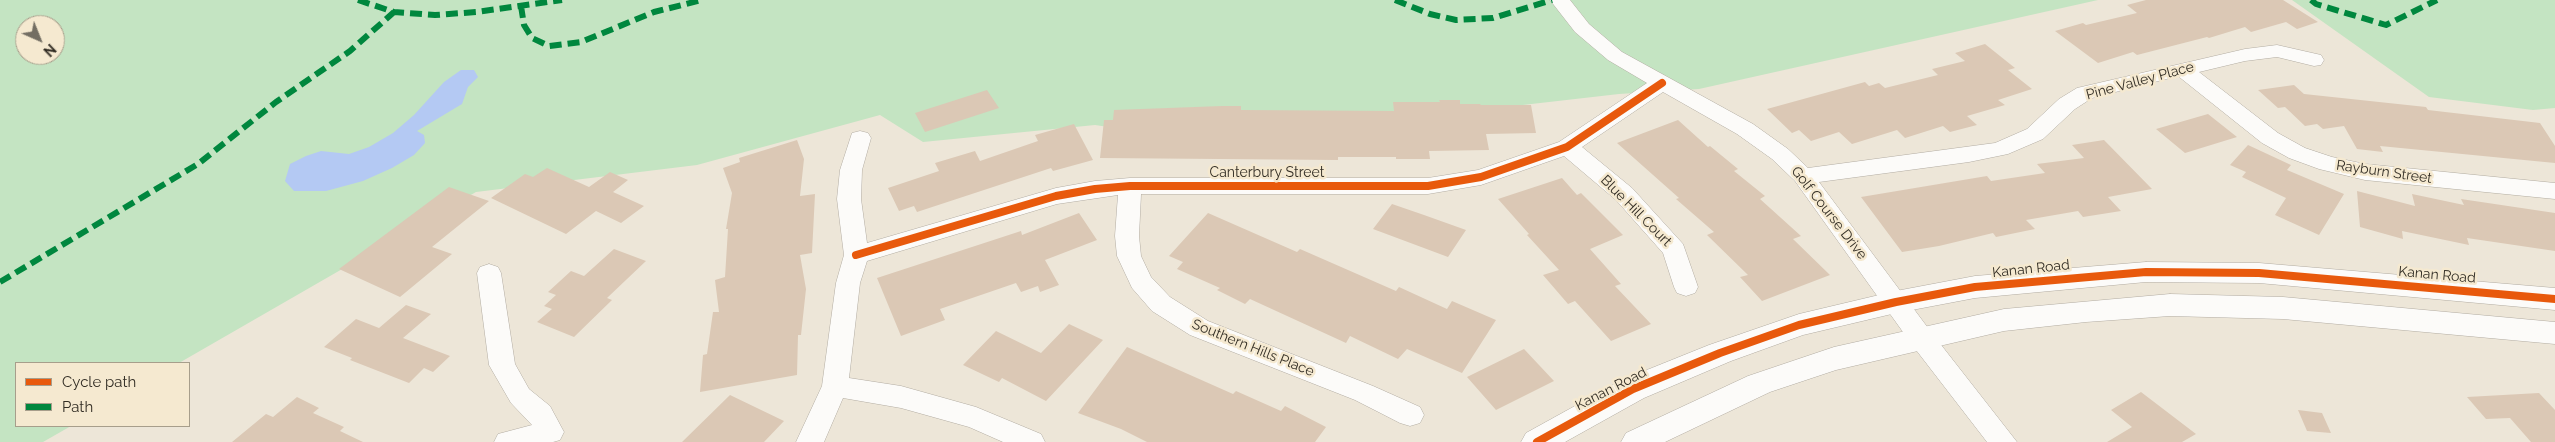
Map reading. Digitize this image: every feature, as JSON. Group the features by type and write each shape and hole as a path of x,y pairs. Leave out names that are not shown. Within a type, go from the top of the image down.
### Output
{"main road":[{"name":"Kanan Road","path":"1537,442 1633,389 1720,353 1799,325 1896,302 1975,287 2146,272 2259,273 2555,299"},
{"path":"1637,442 1677,421 1759,384 1834,359 2004,320 2086,311 2170,305 2283,308 2555,332"}],"street":[{"name":"Golf Course Drive","path":"1560,0 1582,28 1615,56 1745,129 1780,154 1803,176 1922,339 2003,442"},
{"name":"Pine Valley Place","path":"1803,176 1969,155 2000,149 2035,134 2067,104 2085,93 2182,69 2245,55 2278,51 2314,60"},
{"name":"Rayburn Street","path":"2182,69 2270,138 2297,153 2327,164 2365,172 2555,191"},
{"name":"Canterbury Street","path":"856,254 1056,196 1095,189 1130,186 1428,186 1481,177 1567,147 1662,83"},
{"path":"810,442 835,386 848,283 856,254 849,199 851,170 860,138"},
{"name":"Blue Hill Court","path":"1567,147 1624,194 1674,250 1686,287"},
{"name":"Southern Hills Place","path":"1130,186 1127,236 1129,256 1141,282 1161,304 1199,328 1364,393 1410,415"},
{"path":"489,273 502,365 520,396 540,414 548,437 508,442"},
{"path":"835,386 911,400 976,418 1031,442"}],"green space":[{"path":"0,0 2098,0 1699,89 1619,94 1479,110 1241,147 1095,125 923,142 880,115 697,165 476,192 181,362 15,362 15,427 69,427 43,442 0,442"},
{"path":"2292,0 2555,0 2555,108 2533,110 2429,97"}],"water":[{"path":"461,70 474,70 478,77 468,87 462,104 417,131 424,135 425,143 414,155 392,168 363,181 326,191 294,191 285,181 290,164 306,156 321,151 349,154 369,147 393,133 414,115 444,82"}],"building":[{"path":"2146,0 2283,0 2318,22 2297,29 2286,22 2251,32 2245,27 2209,38 2137,55 2133,52 2098,63 2055,31 2083,23 2086,25 2137,13 2127,5"},
{"path":"1985,44 2015,68 2008,70 2032,89 1998,100 2005,105 1967,116 1977,125 1950,132 1943,126 1905,138 1897,130 1852,144 1839,132 1811,141 1799,130 1792,133 1767,109 1865,82 1869,86 1879,83 1885,88 1938,75 1932,69 1965,61 1955,53"},
{"path":"2294,85 2304,94 2426,107 2428,110 2540,123 2555,146 2555,163 2380,146 2383,152 2357,149 2344,126 2323,129 2317,124 2305,126 2285,107 2278,108 2258,90"},
{"path":"987,90 999,108 925,132 915,113"},
{"path":"1439,100 1460,100 1460,104 1531,105 1536,133 1486,134 1489,150 1429,151 1430,159 1396,159 1396,157 1338,157 1338,160 1100,158 1104,120 1113,120 1114,110 1241,106 1241,110 1394,111 1393,102 1440,102"},
{"path":"2208,114 2237,137 2185,153 2156,129"},
{"path":"1678,120 1708,147 1710,146 1738,169 1734,171 1765,196 1760,199 1801,236 1793,239 1830,275 1762,301 1740,277 1748,275 1707,235 1714,232 1617,143"},
{"path":"1074,124 1093,160 1053,171 1051,168 917,212 914,206 899,211 888,188 939,171 935,163 975,151 980,161 1038,141 1035,135"},
{"path":"797,140 804,159 800,196 815,194 812,253 800,255 806,289 801,335 798,335 797,375 700,392 703,355 707,354 713,312 719,312 715,280 725,277 728,229 726,229 732,193 723,168 740,162 739,158"},
{"path":"2104,140 2152,189 2108,197 2121,211 2083,217 2078,211 2026,220 2035,229 1996,237 1993,233 1939,246 1902,252 1861,197 1987,176 1991,181 2045,173 2037,164 2084,158 2072,145"},
{"path":"2248,145 2291,165 2287,170 2344,194 2319,235 2275,215 2286,198 2242,177 2246,172 2230,165"},
{"path":"547,168 589,187 610,172 628,180 613,192 644,206 621,223 596,211 566,234 491,198 525,174 533,177"},
{"path":"1562,178 1577,195 1581,193 1623,235 1590,249 1621,284 1615,286 1651,324 1611,341 1575,301 1568,304 1543,275 1559,270 1498,199"},
{"path":"449,187 489,201 432,247 452,254 400,297 339,269"},
{"path":"2357,191 2415,206 2412,194 2464,205 2461,199 2555,213 2555,251 2467,238 2469,245 2402,231 2403,239 2360,227"},
{"path":"1392,204 1466,230 1448,257 1373,229"},
{"path":"1079,213 1097,240 1045,260 1059,285 1040,292 1038,286 1021,292 1016,283 940,309 945,320 901,336 877,278 1021,231 1022,235"},
{"path":"1208,213 1297,252 1300,249 1396,291 1399,287 1447,309 1452,301 1496,320 1462,373 1407,349 1398,359 1350,336 1346,343 1250,299 1245,304 1217,290 1220,288 1177,269 1183,262 1169,256"},
{"path":"614,249 646,261 607,298 612,300 574,337 537,322 552,309 544,306 556,295 548,292 571,271 584,276"},
{"path":"406,305 431,314 403,338 450,356 433,372 424,368 409,383 350,360 352,358 324,347 356,319 379,328"},
{"path":"1069,324 1103,340 1046,401 1002,378 999,382 963,365 996,331 1041,353"},
{"path":"1127,347 1233,394 1236,391 1281,411 1285,406 1326,427 1315,442 1147,442 1121,429 1078,413"},
{"path":"1524,349 1554,381 1496,410 1467,377"},
{"path":"2141,392 2196,434 2182,442 2107,442 2132,427 2111,410"},
{"path":"2539,393 2555,410 2555,442 2531,442 2510,418 2486,419 2467,397"},
{"path":"730,395 784,421 764,442 682,442"},
{"path":"297,397 319,408 313,413 344,427 340,431 363,442 232,442 266,414 273,417"},
{"path":"2298,410 2322,413 2331,433 2307,431"}],"marked path":[{"path":"358,0 394,12 435,15 476,12 562,0"},
{"path":"521,6 524,25 532,38 549,46 581,42 654,12 702,0"},
{"path":"1395,0 1430,14 1456,20 1493,18 1552,0"},
{"path":"2311,0 2316,4 2386,25 2437,0"},
{"path":"0,282 198,164 276,102 350,51 394,12"}],"cycle path":[{"path":"856,255 1056,196 1095,189 1130,186 1428,186 1481,177 1567,147 1662,83"},
{"path":"1537,442 1633,389 1720,353 1799,325 1896,302 1975,287 2146,272 2259,273 2555,299"}]}
